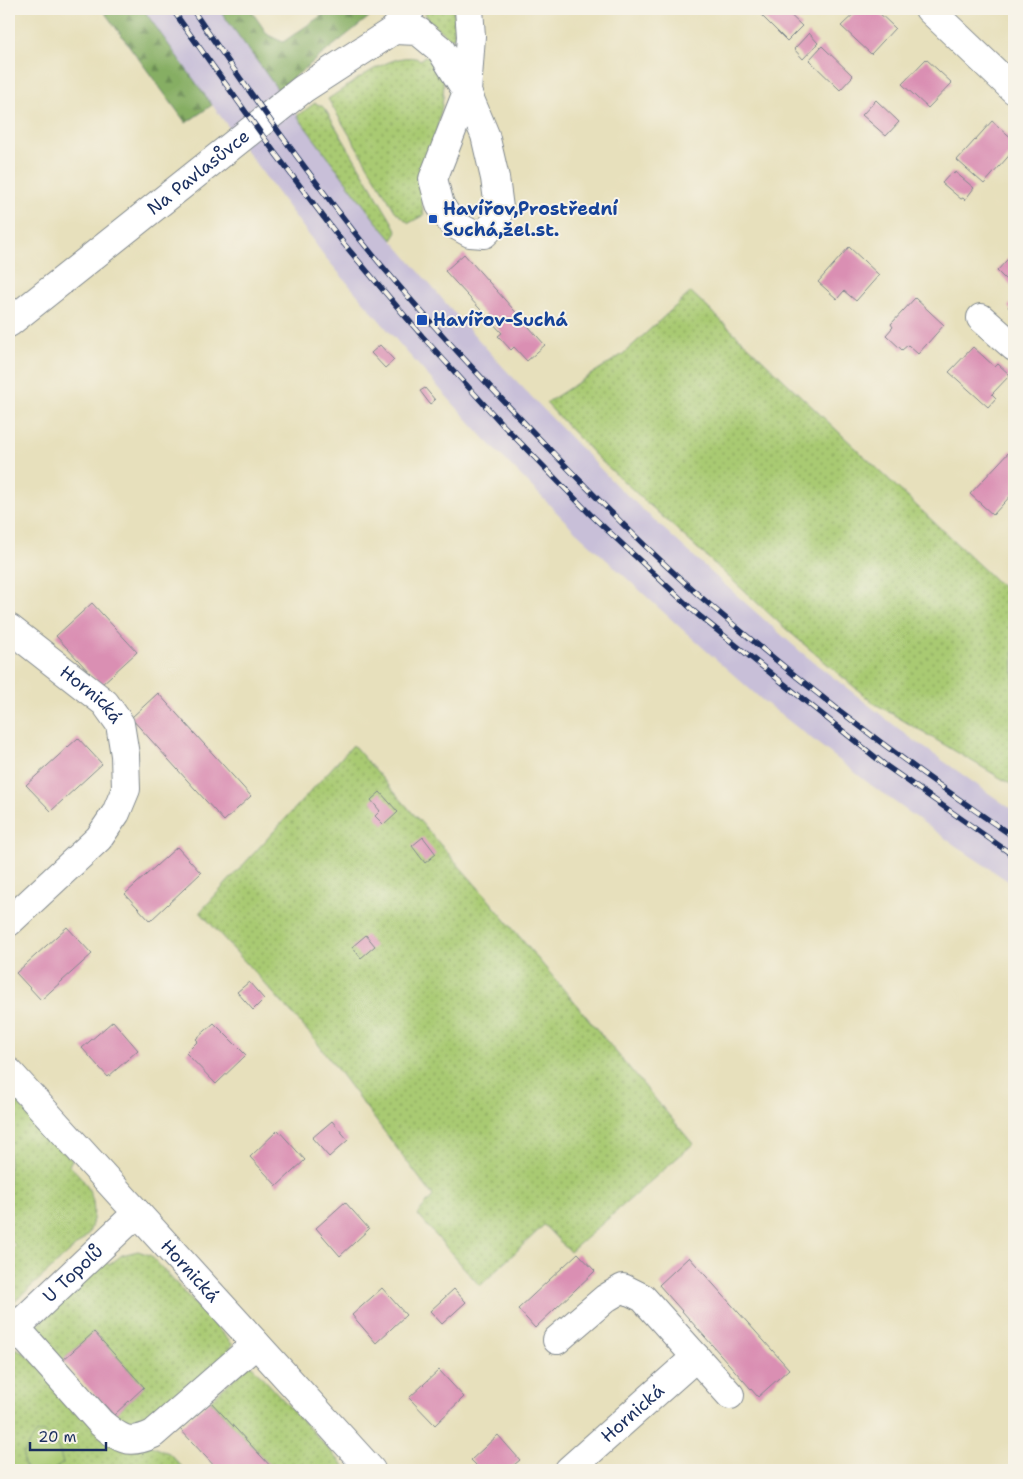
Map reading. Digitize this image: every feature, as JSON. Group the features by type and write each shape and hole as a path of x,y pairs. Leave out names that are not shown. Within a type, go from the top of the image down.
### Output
{"street":[{"path":"403,19 441,50 467,92 471,36 469,9"},
{"path":"929,9 1014,90"},
{"name":"Na Pavlasůvce","path":"9,323 303,89 403,19"},
{"path":"981,318 1014,347"},
{"name":"Hornická","path":"9,628 105,702 120,724 125,756 126,789 116,813 99,838 9,922"},
{"name":"Hornická","path":"9,1072 371,1470"},
{"name":"U Topolů","path":"11,1328 137,1213"},
{"path":"557,1340 606,1298 623,1288 644,1298 730,1395"},
{"path":"11,1328 101,1423 114,1434 127,1440 140,1440 153,1434 256,1344"},
{"name":"Hornická","path":"569,1470 696,1357"}],"shaded area":[{"path":"143,9 219,9 375,220 504,368 616,485 801,652 908,736 1014,811 1014,885 871,785 762,700 574,530 484,438 326,258"}],"green space":[{"path":"102,9 143,9 212,105 186,123"},
{"path":"219,9 250,9 268,35 283,42 331,9 379,9 278,90"},
{"path":"425,9 454,9 455,37 451,39 434,26 427,18"},
{"path":"424,56 436,61 442,72 444,87 442,105 427,168 428,195 421,201 424,215 409,223 395,211 328,99 386,63 411,57 421,60"},
{"path":"315,103 325,109 392,222 397,232 392,240 297,116"},
{"path":"691,292 1014,598 1014,786 872,702 786,629 598,458 546,403 623,354"},
{"path":"353,745 482,892 693,1144 570,1252 544,1225 480,1286 417,1214 433,1196 312,1036 200,912"},
{"path":"9,1093 72,1160 69,1165 83,1180 92,1197 94,1215 88,1235 9,1307 9,1251 15,1245 9,1239"},
{"path":"138,1251 150,1255 232,1344 230,1356 148,1429 126,1432 114,1415 144,1387 94,1332 63,1360 34,1328 105,1261 109,1265 122,1255"},
{"path":"18,1349 151,1446 169,1453 185,1470 9,1470 9,1351"},
{"path":"249,1364 348,1470 274,1470 210,1401"},
{"path":"45,1432 58,1447 63,1463 53,1470 27,1470 23,1460 25,1451 37,1433"}],"building":[{"path":"759,9 784,9 802,26 787,41 757,11"},
{"path":"859,9 875,9 895,28 871,54 841,26"},
{"path":"809,33 818,43 803,59 794,49"},
{"path":"822,46 853,76 840,90 809,60"},
{"path":"926,59 952,83 928,108 902,84"},
{"path":"876,100 899,122 886,136 862,115"},
{"path":"992,121 1014,140 1014,150 984,184 957,160"},
{"path":"952,172 954,174 955,172 974,188 965,200 961,199 942,183"},
{"path":"849,247 879,275 856,301 844,291 837,299 818,282"},
{"path":"1014,252 1014,285 1013,287 997,271"},
{"name":"Havířov-Suchá","path":"464,254 545,345 527,361 514,347 511,350 498,336 502,333 445,271"},
{"path":"915,298 944,325 918,354 908,345 902,350 886,335 893,327 891,324"},
{"path":"1014,300 1014,313 1008,307"},
{"path":"380,345 394,360 385,368 371,353"},
{"path":"973,347 995,367 998,364 1010,375 992,394 996,398 988,407 949,372"},
{"path":"425,388 435,400 430,404 420,391"},
{"path":"1011,450 1014,452 1014,492 993,515 970,494"},
{"path":"92,603 137,652 101,685 56,636"},
{"path":"158,693 251,796 224,821 131,718"},
{"path":"78,738 102,764 51,811 26,785"},
{"path":"380,792 398,812 384,825 375,816 380,811 371,800"},
{"path":"423,837 436,854 425,863 412,846"},
{"path":"177,847 201,873 150,921 125,894"},
{"path":"67,927 92,954 41,1000 16,973"},
{"path":"366,935 375,946 361,958 352,947"},
{"path":"249,982 264,999 253,1010 237,992"},
{"path":"113,1021 138,1050 108,1077 82,1048"},
{"path":"214,1023 246,1055 216,1084 186,1053 198,1041 196,1039"},
{"path":"332,1121 348,1140 329,1157 312,1138"},
{"path":"278,1130 305,1160 277,1186 250,1157"},
{"path":"345,1202 369,1229 340,1256 316,1228"},
{"path":"578,1253 595,1271 535,1328 518,1309"},
{"path":"689,1257 789,1369 758,1397 659,1285"},
{"path":"382,1288 406,1315 376,1343 352,1315"},
{"path":"454,1289 466,1302 442,1324 430,1311"},
{"path":"94,1332 144,1387 114,1415 63,1360"},
{"path":"439,1370 464,1397 435,1425 409,1398"},
{"path":"210,1401 274,1470 218,1470 179,1428"},
{"path":"498,1435 520,1460 508,1470 481,1470 471,1460"}],"railway":[{"path":"172,9 275,153 344,244 422,336 502,424 590,514 697,614 885,765 1014,856"},
{"path":"192,9 292,150 376,259 464,358 597,498 686,584 746,635 896,754 1014,837"}],"place":[{"name":"Havířov,Prostřední Suchá,žel.st.","path":"433,219"},
{"name":"Havířov-Suchá","path":"422,320"}]}
